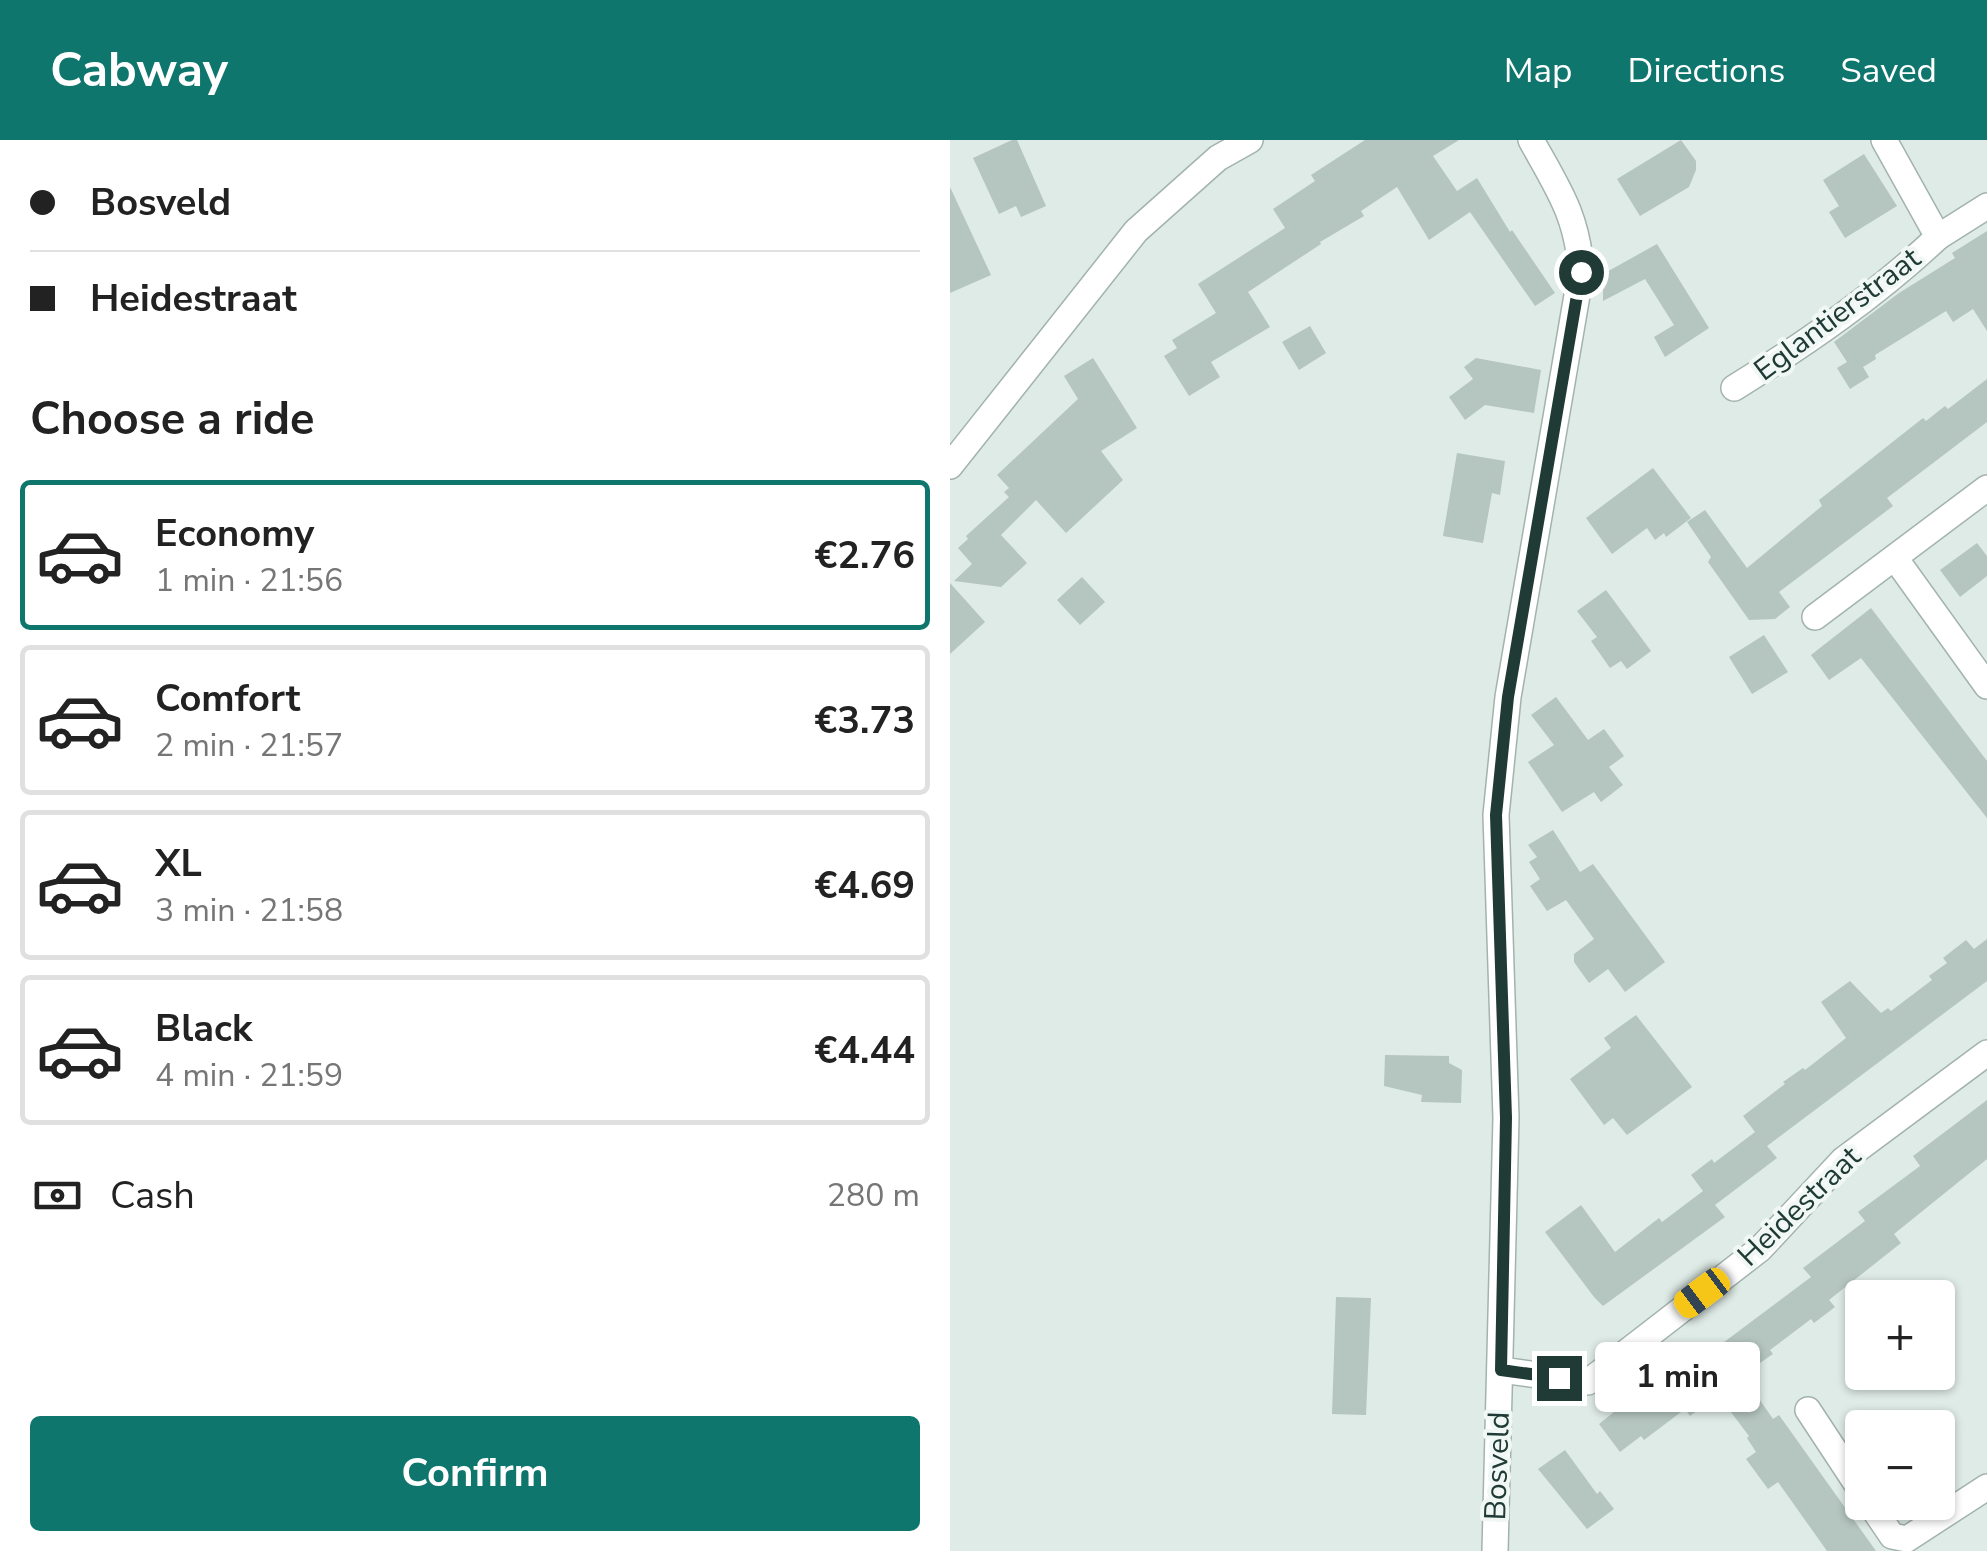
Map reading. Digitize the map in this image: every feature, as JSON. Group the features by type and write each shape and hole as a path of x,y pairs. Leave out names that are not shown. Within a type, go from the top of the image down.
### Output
{"street":[{"path":"950,466 1136,231 1218,158 1250,140"},
{"name":"Bosveld","path":"1494,1551 1506,1118 1496,815 1508,697 1581,272 1580,240 1568,206 1531,140"},
{"name":"Eglantierstraat","path":"1884,140 1938,237"},
{"name":"Eglantierstraat","path":"1734,388 1812,340 1892,280 1938,237 1987,206"},
{"path":"1815,618 1987,488"},
{"path":"1896,558 1987,686"},
{"name":"Heidestraat","path":"1501,1370 1588,1382 1760,1249 1843,1160 1987,1053"},
{"path":"1808,1410 1845,1466"},
{"path":"1955,1508 1987,1487"},
{"path":"1881,1520 1892,1536 1907,1539 1936,1520"}],"building":[{"path":"1017,140 1046,206 1021,217 1016,206 999,214 973,158"},
{"path":"1365,140 1459,140 1433,156 1457,191 1477,178 1510,232 1555,293 1535,306 1470,212 1429,240 1397,187 1361,211 1364,216 1248,292 1270,327 1211,362 1220,377 1189,396 1164,356 1177,348 1172,340 1216,313 1198,284 1285,228 1273,209 1315,181 1311,175"},
{"path":"1681,140 1696,161 1689,187 1640,216 1617,179"},
{"path":"1864,154 1897,206 1845,238 1829,212 1839,206 1823,180"},
{"path":"950,187 991,275 950,293"},
{"path":"1987,231 1987,331 1973,309 1953,322 1946,311 1875,355 1876,359 1863,367 1869,377 1850,389 1837,368 1847,362 1834,342 1899,293 1955,258 1952,253"},
{"path":"1657,244 1709,328 1665,357 1654,337 1674,325 1645,279 1603,301 1603,274"},
{"path":"1310,326 1326,353 1299,370 1282,342"},
{"path":"1093,358 1137,428 1101,451 1123,480 1066,533 1036,500 1001,535 1027,563 1001,587 954,581 972,564 958,548 1009,497 1004,492 1009,488 997,475 1078,399 1064,376"},
{"path":"1476,358 1541,370 1534,413 1485,405 1465,420 1449,397 1473,379 1464,367"},
{"path":"1987,379 1987,422 1887,498 1893,506 1779,592 1790,607 1775,619 1749,620 1708,562 1711,557 1687,522 1705,510 1747,568 1822,506 1819,500 1923,418 1926,421 1945,406 1948,409"},
{"path":"1457,453 1505,461 1500,495 1492,493 1483,543 1443,536"},
{"path":"1653,468 1691,518 1666,537 1664,533 1655,540 1647,528 1612,554 1586,518"},
{"path":"1977,543 1987,556 1987,576 1960,597 1940,570"},
{"path":"1082,577 1105,602 1080,625 1057,600"},
{"path":"950,583 985,622 950,654"},
{"path":"1606,590 1651,651 1627,669 1621,661 1610,668 1591,641 1597,637 1577,611"},
{"path":"1871,608 1987,761 1987,818 1861,658 1829,680 1811,655"},
{"path":"1764,635 1788,672 1752,694 1729,657"},
{"path":"1556,697 1588,740 1604,729 1624,756 1609,767 1623,785 1601,802 1594,792 1562,812 1528,762 1554,745 1531,715"},
{"path":"1553,830 1580,872 1593,864 1665,962 1625,992 1608,969 1589,983 1574,962 1574,954 1594,939 1566,900 1547,911 1530,886 1540,879 1529,862 1537,857 1528,845"},
{"path":"1987,939 1987,981 1767,1146 1777,1158 1715,1205 1725,1217 1603,1306 1594,1297 1545,1232 1581,1205 1615,1252 1659,1218 1662,1222 1703,1191 1691,1175 1755,1132 1743,1116 1846,1038 1821,1002 1850,981 1881,1013 1888,1008 1891,1011 1932,980 1929,976 1947,963 1943,958 1966,940 1974,949"},
{"path":"1636,1015 1692,1087 1627,1135 1613,1118 1604,1125 1570,1079 1611,1048 1604,1038"},
{"path":"1385,1055 1449,1056 1449,1063 1462,1070 1461,1103 1421,1102 1422,1095 1384,1086"},
{"path":"1987,1100 1987,1159 1894,1234 1901,1243 1854,1280 1845,1280 1845,1287 1829,1300 1835,1307 1814,1323 1811,1319 1770,1350 1773,1354 1757,1365 1760,1369 1746,1380 1773,1419 1779,1415 1845,1508 1845,1520 1854,1520 1876,1551 1827,1551 1778,1482 1768,1489 1746,1459 1756,1452 1749,1436 1718,1395 1690,1416 1685,1409 1644,1440 1641,1436 1620,1452 1599,1424 1661,1374 1668,1384 1811,1277 1803,1268 1865,1221 1858,1212 1920,1166 1913,1156"},
{"path":"1336,1297 1371,1298 1366,1415 1332,1414"},
{"path":"1565,1450 1597,1494 1600,1491 1614,1509 1587,1529 1538,1469"}],"route":[{"path":"1559,1378 1501,1370 1506,1118 1496,815 1508,697 1581,272"}]}
